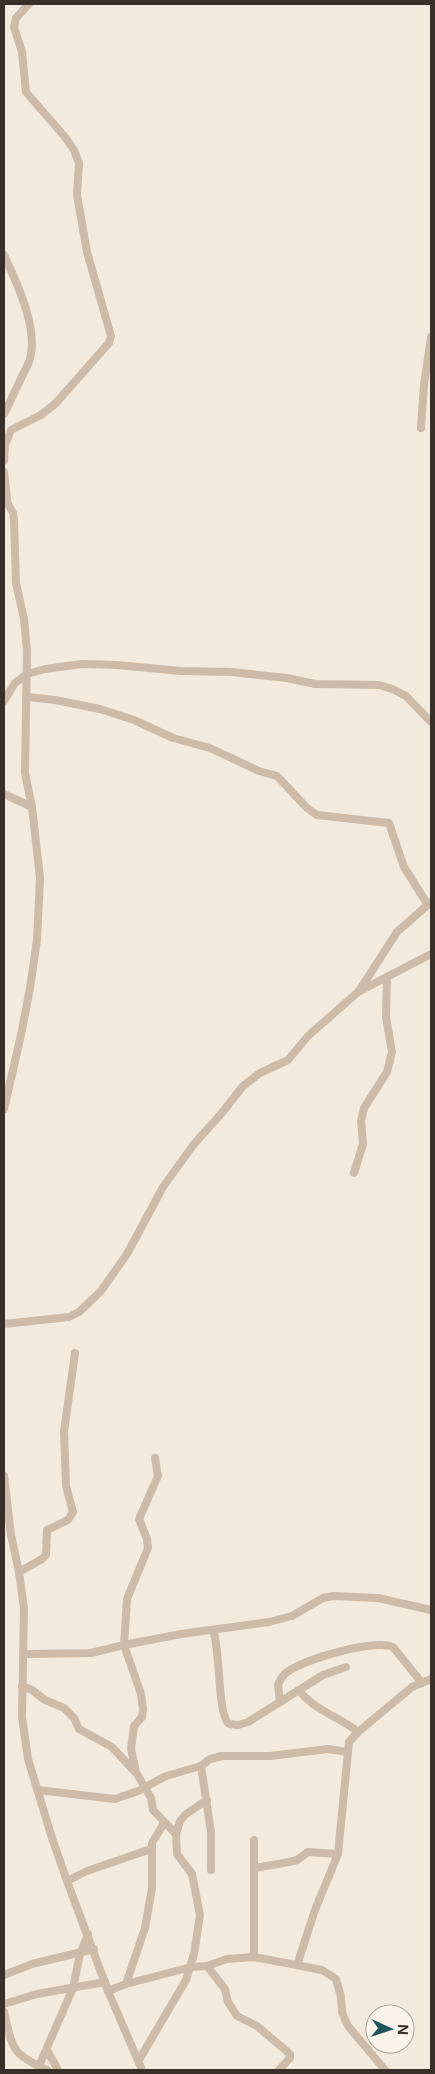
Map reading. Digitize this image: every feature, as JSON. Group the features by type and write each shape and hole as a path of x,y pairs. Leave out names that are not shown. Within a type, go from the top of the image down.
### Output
{"street":[{"path":"4,461 5,445 11,430 41,415 55,404 109,342 111,336 87,252 77,195 79,163 74,150 65,136 26,92 22,52 14,28 16,18 30,4"},
{"path":"4,255 24,305 32,343 32,354 4,414"},
{"path":"420,428 431,337"},
{"path":"4,472 5,497 13,513 16,529 16,583 24,619 27,674 25,773 32,807 40,878 37,940 21,1035 4,1109"},
{"path":"4,702 15,683 27,674 45,669 82,664 181,672 232,672 287,678 315,684 380,686 392,689 406,696 429,720 431,728"},
{"path":"27,698 54,700 100,709 134,720 173,738 210,748 259,771 277,776 307,808 317,815 388,823 404,867 430,904 397,932 358,992"},
{"path":"4,794 32,807"},
{"path":"4,1324 69,1317 79,1312 100,1291 127,1254 163,1187 189,1151 222,1114 239,1091 260,1073 288,1060 308,1036 358,992 431,954"},
{"path":"354,1173 363,1144 361,1121 364,1108 387,1072 392,1052 386,1016 387,977"},
{"path":"19,1572 42,1559 46,1550 45,1536 47,1530 68,1520 73,1512 66,1486 64,1432 75,1353"},
{"path":"136,1772 131,1748 132,1734 134,1726 142,1716 143,1709 141,1694 124,1645 128,1595 148,1548 147,1539 139,1519 158,1476 155,1458"},
{"path":"4,1476 11,1535 24,1609 22,1717 27,1751 52,1838 67,1881 94,1950 104,1982 142,2070"},
{"path":"24,1654 83,1654 124,1645 280,1620 292,1616 323,1598 334,1596 378,1598 431,1610"},
{"path":"213,1630 218,1646 221,1696 226,1722 238,1725 248,1722 323,1675 346,1667"},
{"path":"280,1702 278,1685 288,1672 326,1654 354,1648 388,1645 393,1647 422,1682"},
{"path":"297,1965 315,1910 338,1854 349,1742 358,1732 412,1687 431,1679"},
{"path":"22,1686 32,1690 45,1700 64,1708 74,1718 80,1729 112,1747 136,1772 151,1798 153,1810 176,1834"},
{"path":"299,1690 310,1703 358,1732"},
{"path":"38,1790 112,1799 166,1776 202,1766 210,1760 222,1756 270,1756 328,1749 347,1752"},
{"path":"202,1766 211,1832 211,1870"},
{"path":"139,2060 183,1985 191,1967 200,1925 200,1915 192,1874 177,1854 176,1834 180,1821 186,1814 207,1800"},
{"path":"126,1984 145,1928 152,1888 151,1849 156,1835 164,1823"},
{"path":"254,1840 254,1957"},
{"path":"67,1881 87,1871 151,1849"},
{"path":"255,1868 297,1860 308,1852 338,1854"},
{"path":"38,2066 47,2050 73,1988 80,1954 88,1934"},
{"path":"4,1975 32,1964 94,1950"},
{"path":"108,1992 126,1984 191,1967 206,1966 227,1959 254,1957 322,1970 336,1979 341,1997 342,2012 348,2026 385,2070"},
{"path":"206,1966 225,1989 228,2002 237,2016 257,2026 290,2054 290,2058 279,2070"},
{"path":"4,2004 37,1994 104,1982"},
{"path":"4,2012 7,2038 19,2055 47,2070"},
{"path":"47,2050 58,2070"}]}
